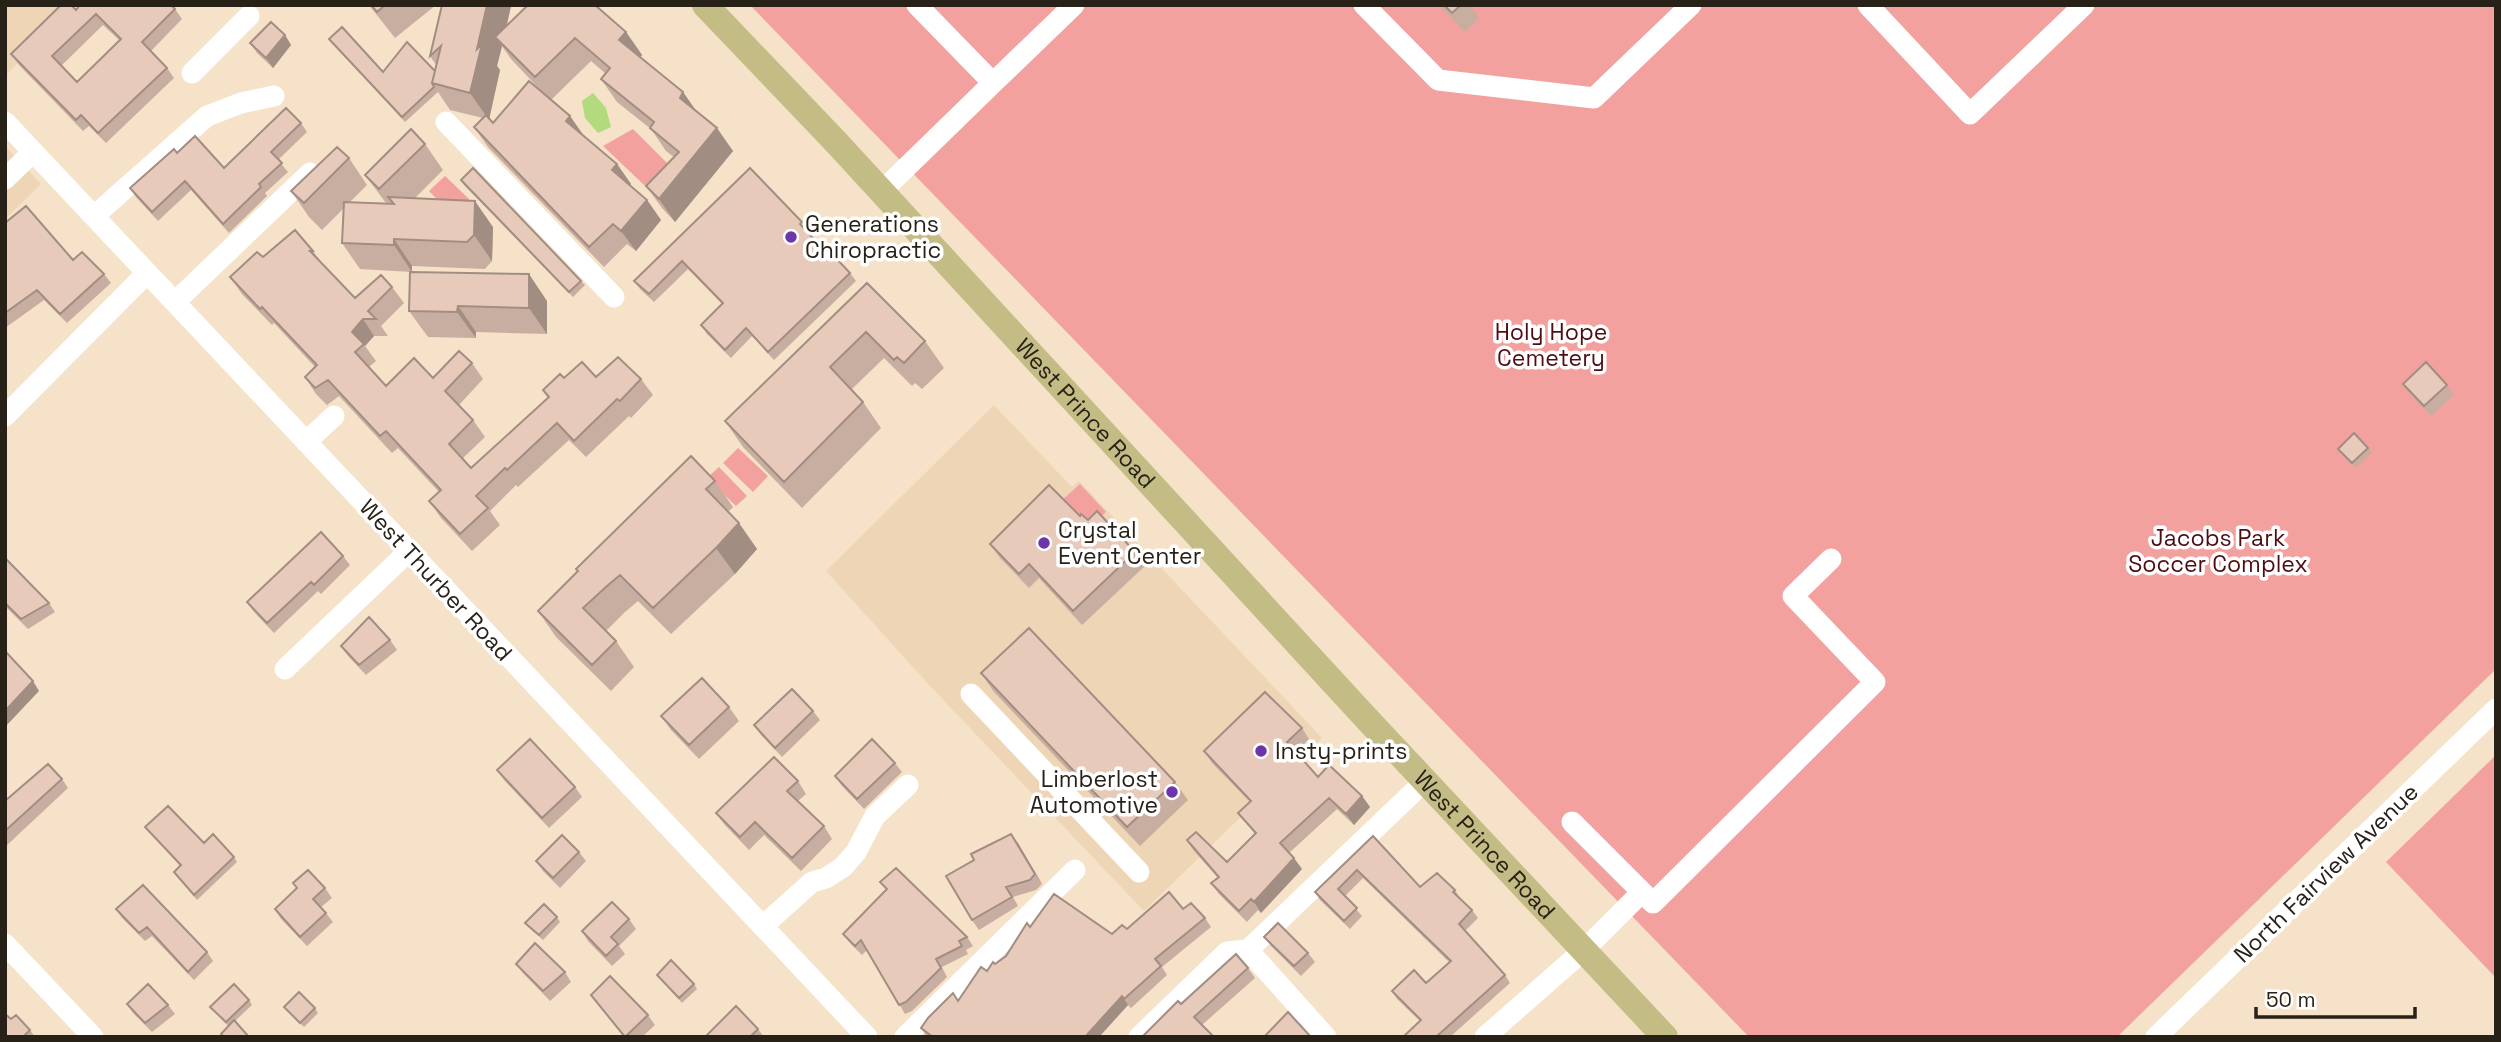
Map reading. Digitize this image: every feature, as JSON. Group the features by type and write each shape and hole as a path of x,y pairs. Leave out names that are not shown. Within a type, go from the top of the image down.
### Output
{"main road":[{"name":"West Prince Road","path":"705,5 1665,1037"}],"street":[{"path":"917,5 993,83"},
{"path":"881,192 1074,5"},
{"path":"1364,5 1385,16 1438,80 1594,98 1691,5"},
{"path":"1868,5 1970,114 2084,5"},
{"path":"192,73 249,16"},
{"path":"94,216 207,116 241,103 274,96"},
{"name":"West Thurber Road","path":"5,122 867,1037"},
{"path":"446,122 614,297"},
{"path":"5,179 33,152"},
{"path":"175,302 325,159"},
{"path":"5,415 147,273"},
{"path":"306,442 334,416"},
{"path":"285,669 409,551"},
{"path":"1573,822 1653,903 1875,682 1793,596 1831,559"},
{"path":"971,694 1139,872"},
{"name":"North Fairview Avenue","path":"2155,1037 2496,709"},
{"path":"1139,1037 1227,951 1248,950 1425,781"},
{"path":"763,926 812,881 826,878 843,867 856,852 875,816 908,785"},
{"path":"905,1037 1075,870"},
{"path":"1485,1037 1584,950 1642,892"},
{"path":"5,944 93,1037"},
{"path":"1248,950 1326,1037"}],"shaded area":[{"path":"5,5 75,5 5,76"},
{"path":"593,93 606,108 611,127 598,133 585,118 582,101"},
{"path":"5,146 41,184 5,219"},
{"path":"994,405 1072,487 1079,481 1322,738 1144,911 931,687 826,571"}],"green space":[{"name":"Holy Hope Cemetery","path":"750,5 2496,5 2496,669 2117,1037 1749,1037"},
{"path":"633,129 680,176 660,200 603,146"},
{"path":"445,176 469,199 468,214 450,213 429,191"},
{"path":"738,448 768,476 753,492 723,463"},
{"path":"719,467 747,496 736,506 707,478"},
{"path":"1080,484 1106,512 1089,528 1062,500"},
{"path":"2496,755 2496,978 2386,862"}],"building":[{"path":"61,5 71,5 76,10 80,5 171,5 175,9 142,42 167,68 98,133 81,115 76,120 11,54","holes":["96,14 121,39 77,82 52,56"]},
{"path":"371,5 385,5 377,12"},
{"path":"442,5 487,5 477,49 482,44 470,93 432,83 441,46 430,56"},
{"path":"528,5 595,5 626,32 619,40 683,92 680,98 717,128 659,199 646,186 679,152 650,128 654,122 601,79 610,68 575,38 535,77 495,37"},
{"path":"1444,5 1461,5 1452,13"},
{"path":"271,22 285,35 266,58 250,43"},
{"path":"342,27 383,72 407,42 435,71 432,83 434,87 402,117 329,39"},
{"path":"529,81 570,116 566,121 617,164 612,170 647,200 621,231 613,224 589,247 474,127 486,115 493,123"},
{"path":"286,108 301,123 271,152 282,163 223,224 185,181 152,212 130,188 174,149 177,153 195,136 224,168"},
{"path":"411,129 425,144 379,189 365,175"},
{"path":"337,147 349,158 304,203 291,191"},
{"path":"473,168 581,281 569,292 461,180"},
{"path":"750,168 802,222 800,224 831,258 834,256 850,273 768,352 746,328 725,350 701,325 723,303 682,261 649,294 634,281"},
{"path":"388,197 475,201 474,235 467,242 394,239 394,245 342,243 344,202 394,204"},
{"path":"26,206 73,260 82,252 104,274 60,314 37,290 5,313 5,223"},
{"path":"295,230 313,251 310,251 355,298 381,275 392,287 368,311 376,319 363,319 352,332 364,344 355,352 386,386 414,358 433,378 459,351 472,363 445,391 473,420 449,444 471,468 549,397 543,390 560,374 564,378 582,362 596,377 618,357 641,379 574,441 557,423 476,496 488,508 460,534 429,501 441,490 386,431 380,436 328,380 315,388 305,377 317,365 230,277 257,252 263,257"},
{"path":"410,272 529,274 529,308 458,306 457,312 409,311"},
{"path":"867,283 925,341 904,363 897,357 894,360 866,332 830,367 863,402 784,482 725,421"},
{"path":"2426,362 2447,385 2424,406 2403,384"},
{"path":"2354,433 2368,448 2352,463 2338,449"},
{"path":"691,456 715,481 706,489 739,523 653,608 620,575 583,608 616,641 592,665 538,611 578,571 576,569"},
{"path":"1049,485 1080,516 1081,514 1088,520 1097,511 1135,552 1073,611 1029,564 1019,574 990,544"},
{"path":"321,532 343,556 314,585 311,582 267,623 247,602"},
{"path":"7,560 49,603 21,619 5,603"},
{"path":"369,617 390,640 359,665 341,646"},
{"path":"1029,628 1175,782 1127,827 981,673"},
{"path":"5,651 33,681 5,711"},
{"path":"702,678 729,707 689,745 661,716"},
{"path":"792,689 813,711 775,748 754,725"},
{"path":"1265,692 1302,728 1287,742 1318,777 1329,765 1362,796 1346,814 1329,798 1280,843 1294,858 1254,902 1251,899 1239,911 1211,883 1219,877 1187,840 1196,832 1227,862 1256,833 1238,813 1251,801 1204,751"},
{"path":"530,739 575,787 542,818 497,770"},
{"path":"872,739 895,763 857,799 835,776"},
{"path":"774,757 798,781 787,791 824,826 792,858 755,822 740,837 716,813"},
{"path":"48,764 62,779 5,831 5,801"},
{"path":"168,806 204,843 213,834 234,857 194,895 174,872 181,865 145,827"},
{"path":"1011,834 1035,874 1030,880 1006,887 1012,897 972,920 946,876 974,860 971,854"},
{"path":"562,835 579,852 553,878 536,861"},
{"path":"1373,836 1420,887 1437,873 1455,890 1453,892 1472,910 1459,924 1505,975 1436,1037 1403,1037 1421,1020 1392,991 1414,970 1426,983 1451,961 1357,870 1338,889 1357,908 1344,921 1315,892"},
{"path":"896,868 967,937 959,941 962,946 936,959 941,968 906,1002 899,1005 861,940 855,946 843,934 887,889 880,882"},
{"path":"308,870 325,888 313,899 326,913 300,937 275,909 297,888 293,883"},
{"path":"143,885 207,952 188,972 147,927 139,933 116,909"},
{"path":"1169,892 1183,909 1191,903 1205,918 1155,959 1161,966 1124,999 1122,996 1085,1037 933,1037 921,1028 953,993 958,1001 981,967 987,971 993,962 995,964 1006,956 1027,923 1030,927 1054,894 1112,934 1122,925 1127,929"},
{"path":"612,902 629,919 611,937 618,944 606,956 582,931"},
{"path":"544,904 557,917 539,935 525,923"},
{"path":"1278,923 1308,953 1294,966 1264,937"},
{"path":"535,943 565,972 543,991 516,964"},
{"path":"1236,954 1248,968 1194,1017 1214,1037 1142,1037 1178,1001 1181,1004"},
{"path":"671,960 694,984 679,998 657,975"},
{"path":"610,976 648,1015 625,1037 591,995"},
{"path":"148,984 168,1005 145,1023 127,1004"},
{"path":"234,984 249,1000 226,1022 210,1007"},
{"path":"299,992 315,1008 300,1023 284,1007"},
{"path":"736,1006 758,1029 750,1037 705,1037"},
{"path":"1288,1012 1311,1037 1264,1037"},
{"path":"5,1014 11,1019 16,1015 30,1030 23,1037 5,1037"},
{"path":"234,1020 249,1037 224,1037 221,1034"}],"place":[{"name":"Generations Chiropractic","path":"791,237"},
{"name":"Crystal Event Center","path":"1044,543"},
{"name":"Insty-prints","path":"1261,751"},
{"name":"Limberlost Automotive","path":"1172,792"}],"park label":[{"name":"Jacobs Park Soccer Complex","path":"2218,551"}]}
